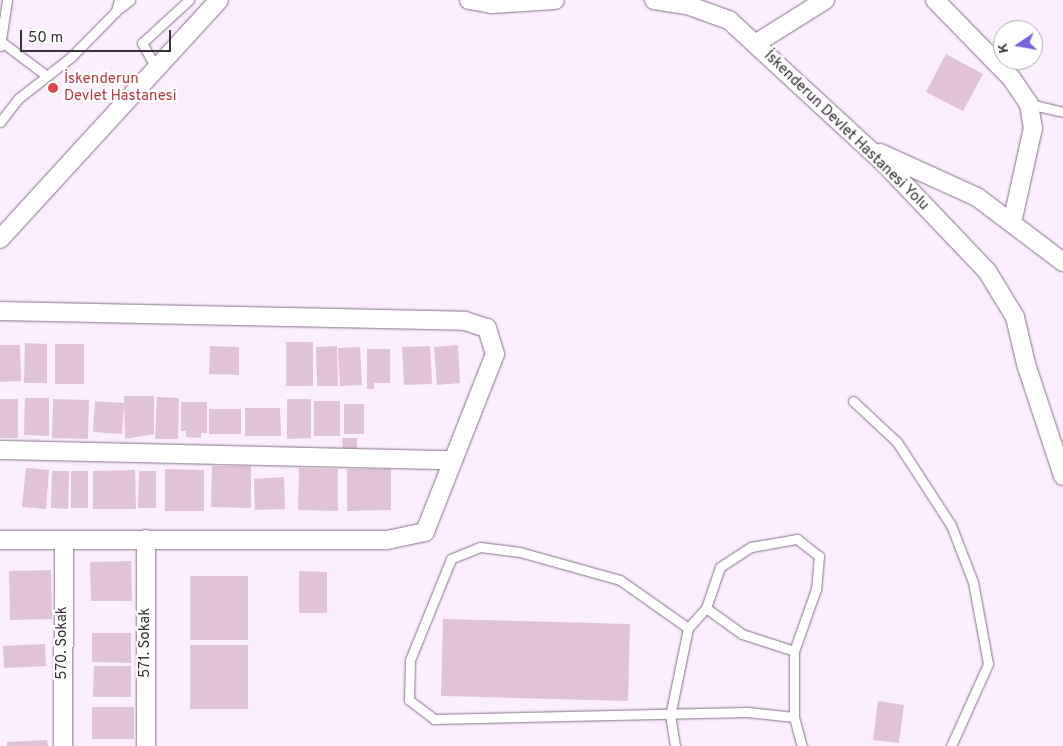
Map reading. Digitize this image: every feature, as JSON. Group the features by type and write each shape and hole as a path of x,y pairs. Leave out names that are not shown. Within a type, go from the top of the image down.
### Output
{"street":[{"path":"0,239 219,0"},
{"path":"469,0 492,4 554,0"},
{"name":"İskenderun Devlet Hastanesi Yolu","path":"654,0 687,5 729,20 866,147 987,271 1015,317 1026,364 1063,476"},
{"path":"755,44 825,0"},
{"path":"935,0 1012,79 1029,104 1033,128 1012,223"},
{"path":"866,147 977,197 1063,262"},
{"path":"0,311 465,321 487,328 495,354 425,532 386,540 0,540"},
{"path":"0,450 452,460"},
{"name":"571. Sokak","path":"146,539 146,746"},
{"name":"570. Sokak","path":"62,746 64,540"}],"lane":[{"path":"6,0 1,44 47,76"},
{"path":"116,12 119,0"},
{"path":"0,122 19,98 47,76 130,0"},
{"path":"156,68 142,43 189,0"},
{"path":"1029,104 1063,112"},
{"path":"853,401 897,442 951,525 974,582 988,664 951,746"},
{"path":"675,746 670,716 688,628 706,608 720,566 751,547 798,539 819,556 816,589 794,651 794,717 802,746"},
{"path":"688,628 620,580 520,552 480,547 451,559 410,660 408,700 434,719 670,716 747,712 794,717"},
{"path":"706,608 742,634 794,651"}],"building":[{"path":"946,54 983,74 963,111 926,92"},
{"path":"286,342 313,342 313,386 286,386"},
{"path":"25,343 47,344 47,383 24,383"},
{"path":"55,344 84,344 84,384 55,384"},
{"path":"0,345 20,345 21,381 0,382"},
{"path":"458,345 460,383 437,385 434,347"},
{"path":"210,346 239,347 239,375 209,374"},
{"path":"337,346 338,386 317,386 316,347"},
{"path":"430,346 432,384 404,385 402,347"},
{"path":"360,347 362,385 340,386 338,348"},
{"path":"367,349 390,349 390,383 374,383 374,389 367,389"},
{"path":"124,396 154,396 154,434 125,439"},
{"path":"157,397 179,398 178,439 155,439"},
{"path":"25,398 49,398 49,436 24,435"},
{"path":"0,399 18,399 18,438 0,438"},
{"path":"53,399 89,400 88,439 52,438"},
{"path":"287,399 311,399 311,438 287,439"},
{"path":"95,401 124,403 122,434 93,432"},
{"path":"314,401 340,401 340,436 314,436"},
{"path":"181,402 207,402 207,433 201,433 201,438 186,437 186,431 181,431"},
{"path":"344,404 364,404 364,434 344,434"},
{"path":"245,408 280,408 281,436 245,436"},
{"path":"209,409 241,409 241,434 209,434"},
{"path":"342,438 357,438 357,451 343,451"},
{"path":"212,466 251,466 251,508 211,507"},
{"path":"26,468 49,470 46,509 22,507"},
{"path":"299,468 338,469 338,511 298,510"},
{"path":"165,469 204,470 204,511 165,511"},
{"path":"347,469 391,469 391,510 347,511"},
{"path":"135,470 136,509 93,509 93,471"},
{"path":"52,471 69,471 68,509 51,508"},
{"path":"71,471 88,471 88,508 71,508"},
{"path":"139,471 156,471 156,508 138,508"},
{"path":"284,477 285,509 255,510 254,479"},
{"path":"131,561 132,601 91,601 90,562"},
{"path":"51,570 52,619 10,620 9,571"},
{"path":"299,571 327,572 327,613 299,613"},
{"path":"190,576 248,576 248,640 190,640"},
{"path":"443,619 630,624 628,701 441,696"},
{"path":"92,633 131,633 131,663 92,662"},
{"path":"45,644 46,666 4,668 3,646"},
{"path":"190,645 248,645 248,709 190,709"},
{"path":"94,666 131,666 131,697 93,697"},
{"path":"878,701 904,705 899,743 873,740"},
{"path":"92,707 134,707 134,739 92,739"},
{"path":"47,740 48,746 7,746 7,742"}],"place":[{"name":"İskenderun Devlet Hastanesi","path":"53,88"}]}
